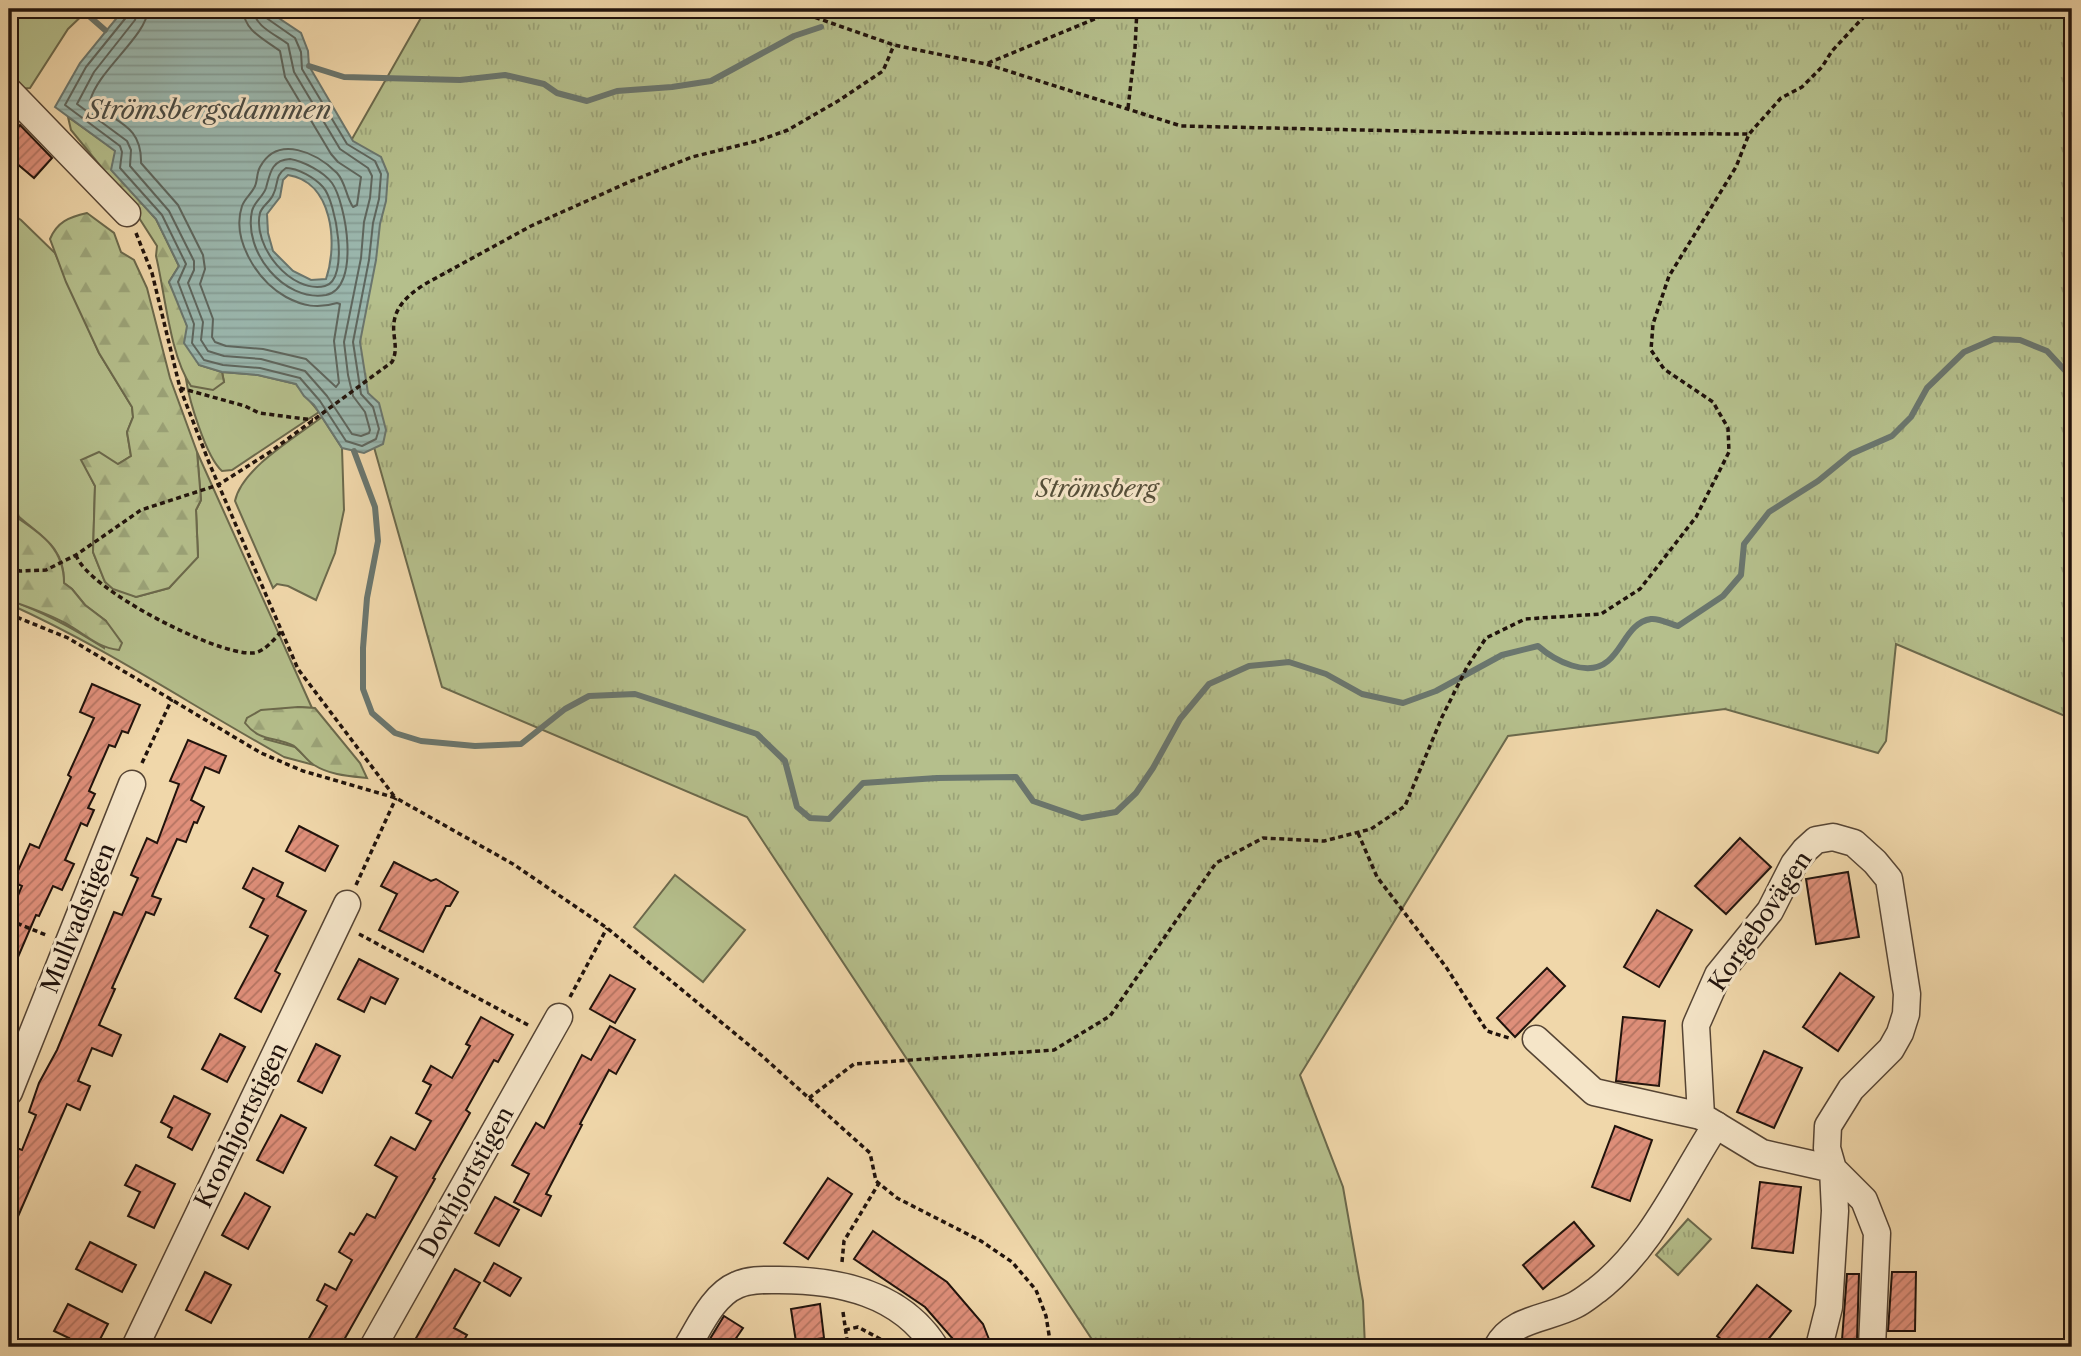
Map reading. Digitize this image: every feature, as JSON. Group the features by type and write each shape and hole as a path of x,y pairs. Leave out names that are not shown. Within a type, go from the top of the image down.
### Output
{"street":[{"path":"9,91 127,213"},
{"name":"Mullvadstigen","path":"9,1092 132,784"},
{"name":"Korgebovägen","path":"1708,1121 1696,1025 1718,975 1770,911 1794,864 1805,850 1816,840 1833,836 1854,844 1875,862 1889,879 1907,994 1906,1014 1891,1049 1881,1062 1851,1089 1828,1126 1835,1211 1829,1307 1819,1347"},
{"name":"Kronhjortstigen","path":"135,1347 343,913"},
{"name":"Dovhjortstigen","path":"373,1347 554,1026"},
{"path":"1536,1039 1594,1092 1708,1121 1762,1153 1833,1169 1864,1200 1877,1233 1872,1347"},
{"path":"1497,1347 1507,1332 1575,1305 1615,1274 1650,1232 1708,1121"},
{"path":"687,1347 723,1293 736,1285 751,1280 811,1280 843,1285 889,1303 919,1326 935,1347"}],"path":[{"path":"792,9 894,44 986,64 1181,126 1494,133 1749,134"},
{"path":"986,64 1119,9"},
{"path":"1128,108 1137,9"},
{"path":"809,1098 854,1064 1054,1050 1110,1016 1216,863 1263,838 1324,841 1358,833 1371,829 1405,806 1443,717 1486,638 1525,619 1601,614 1640,589 1696,517 1729,452 1728,428 1713,402 1664,369 1651,350 1653,324 1669,276 1736,167 1749,134 1781,98 1802,87 1822,67 1832,51 1871,9"},
{"path":"9,568 19,571 46,570 76,555 141,510 218,485 270,452 392,362 396,354 393,328 397,308 408,295 531,226 629,182 692,157 757,141 788,130 883,71 894,44"},
{"path":"127,213 152,273 180,388 218,485 298,669 396,798"},
{"path":"180,388 245,406 259,413 314,419"},
{"path":"76,555 93,577 129,603 159,621 217,645 252,653 262,650 282,631"},
{"path":"9,614 68,638 261,753 303,771 396,798 513,864 607,929 761,1055 870,1153 876,1181 897,1198 981,1241 1012,1262 1036,1290 1046,1316 1051,1347"},
{"path":"132,784 172,699"},
{"path":"396,798 343,913 554,1026 607,929"},
{"path":"1358,833 1377,877 1446,967 1487,1031 1522,1041 1536,1039"},
{"path":"9,920 68,944"},
{"path":"845,1330 858,1327 895,1347"}],"green space":[{"path":"9,9 89,9 68,29 30,88 18,89 9,81"},
{"name":"Strömsberg","path":"426,9 2072,9 2072,719 1896,644 1886,741 1878,753 1725,709 1508,736 1300,1075 1343,1187 1363,1301 1365,1347 1097,1347 747,817 442,687 345,345 352,139"},
{"path":"68,117 116,151 112,170 156,219 179,266 169,282 180,303 199,365 222,372 224,382 213,390 191,386 178,358 156,256 157,246 125,196 71,130"},
{"path":"9,212 55,253 99,353 132,407 133,417 127,432 131,456 118,464 85,466 95,486 93,552 105,582 136,597 169,588 198,555 196,510 201,500 197,452 312,708 298,707 265,739 295,747 314,765 284,757 80,639 9,604 9,600 46,615 104,648 106,621 85,605 64,583 63,569 53,547 9,507"},
{"path":"87,213 114,233 121,252 134,260 147,288 170,378 197,452 201,500 196,510 198,557 169,588 136,597 113,589 105,582 93,552 95,486 81,460 99,452 118,464 131,456 127,432 133,417 132,407 99,353 66,282 50,239 64,221"},
{"path":"222,372 258,375 296,384 319,412 232,470 222,471 204,441 186,379 192,386 224,382"},
{"path":"322,417 342,448 344,510 335,553 316,600 288,586 277,584 273,588 235,501 248,477 259,465"},
{"path":"9,496 16,503 19,519 44,538 56,552 64,583 85,605 106,621 122,643 119,650 97,643 51,616 9,600"},
{"path":"315,708 360,763 367,778 326,771 311,763 294,746 257,734 245,723 247,718 261,710"},
{"path":"675,875 745,930 703,982 634,927"},
{"path":"1688,1219 1711,1239 1678,1275 1656,1255"}],"water":[{"name":"Strömsbergsdammen","path":"124,9 265,9 301,33 308,51 309,66 353,141 381,157 388,174 386,201 360,342 368,393 379,403 386,430 383,444 364,453 342,448 314,405 296,384 258,375 222,372 199,365 184,343 187,326 169,282 179,266 156,219 111,170 115,151 55,107 80,63","holes":["288,175 303,180 315,189 328,216 331,249 326,279 311,280 293,271 273,251 268,233 267,214 280,197 283,180"]}],"building":[{"path":"20,125 52,158 34,178 9,157 9,138"},
{"path":"92,684 140,705 128,733 122,731 115,747 109,745 89,791 95,794 88,808 94,810 87,826 81,823 65,860 74,864 62,890 53,886 39,916 36,915 9,978 9,916 22,886 13,882 30,844 39,848 71,777 68,775 94,718 80,712"},
{"path":"188,740 226,756 219,773 205,767 191,800 204,807 186,842 177,839 152,896 161,899 154,915 146,912 112,988 115,989 99,1025 121,1035 112,1056 92,1048 78,1081 90,1086 80,1110 67,1104 9,1237 9,1159 14,1147 22,1150 36,1115 29,1112 39,1083 57,1050 114,912 122,915 138,878 131,875 147,838 157,843 179,784 170,781"},
{"path":"299,826 338,846 325,871 286,851"},
{"path":"1740,838 1771,867 1726,914 1695,886"},
{"path":"394,862 431,881 436,879 458,892 450,906 446,906 423,952 379,930 397,894 381,886"},
{"path":"253,868 283,883 277,896 306,911 275,971 280,974 261,1012 235,998 268,936 250,927 264,899 243,888"},
{"path":"1848,872 1859,937 1816,944 1806,879"},
{"path":"1657,910 1692,930 1659,987 1624,967"},
{"path":"359,959 398,979 385,1004 371,997 364,1012 338,999"},
{"path":"1547,968 1565,986 1515,1037 1497,1018"},
{"path":"1840,973 1874,997 1838,1051 1803,1027"},
{"path":"610,975 635,989 615,1023 590,1009"},
{"path":"481,1017 513,1035 498,1062 494,1060 466,1110 470,1113 433,1178 435,1179 340,1347 304,1347 327,1306 317,1300 325,1284 336,1290 352,1260 339,1252 350,1233 354,1235 367,1214 375,1218 397,1177 375,1165 391,1137 415,1150 431,1121 416,1113 431,1085 423,1081 431,1066 452,1078 470,1046 466,1044"},
{"path":"1623,1017 1665,1021 1659,1086 1616,1081"},
{"path":"610,1026 635,1040 616,1074 609,1070 580,1124 582,1125 546,1194 551,1196 541,1216 514,1202 529,1174 512,1165 536,1123 544,1128 582,1055 591,1060"},
{"path":"220,1034 245,1047 227,1082 202,1069"},
{"path":"316,1044 340,1056 322,1093 298,1081"},
{"path":"1764,1051 1802,1068 1774,1128 1737,1112"},
{"path":"174,1096 210,1114 192,1150 168,1137 172,1128 161,1122"},
{"path":"281,1115 306,1128 283,1173 257,1160"},
{"path":"1615,1126 1652,1140 1630,1201 1592,1187"},
{"path":"136,1165 175,1184 154,1228 128,1216 140,1192 125,1185"},
{"path":"828,1178 852,1194 808,1259 784,1243"},
{"path":"1760,1182 1801,1187 1793,1253 1752,1248"},
{"path":"245,1193 270,1207 248,1249 222,1235"},
{"path":"495,1197 519,1210 499,1246 475,1233"},
{"path":"1574,1222 1594,1246 1543,1289 1523,1265"},
{"path":"873,1231 947,1282 983,1324 992,1347 956,1347 953,1339 925,1307 854,1259"},
{"path":"90,1242 136,1265 122,1292 76,1269"},
{"path":"494,1263 521,1278 510,1296 484,1281"},
{"path":"455,1269 480,1283 454,1328 467,1335 460,1347 411,1347"},
{"path":"205,1272 231,1285 211,1323 186,1310"},
{"path":"1892,1272 1916,1272 1915,1331 1888,1331"},
{"path":"1847,1274 1859,1274 1857,1340 1842,1340"},
{"path":"1757,1285 1791,1311 1762,1347 1731,1347 1717,1336"},
{"path":"68,1304 108,1324 96,1347 65,1347 69,1338 54,1331"},
{"path":"820,1304 824,1338 796,1342 791,1309"},
{"path":"724,1316 743,1328 730,1347 705,1347"}],"waterway":[{"path":"81,9 105,30"},
{"path":"864,12 873,9"},
{"path":"309,66 344,77 460,80 505,75 544,84 557,93 587,101 617,91 711,81 794,36 821,27"},
{"path":"354,451 375,507 378,541 367,598 363,689 372,713 395,733 421,741 475,746 521,744 565,709 589,696 635,694 757,734 785,761 797,807 810,818 829,819 863,783 1016,777 1033,801 1082,818 1116,812 1136,793 1180,719 1209,684 1249,666 1289,662 1326,674 1362,694 1403,703 1436,691 1502,655 1538,646 1572,666 1600,666 1613,656 1632,630 1643,621 1657,619 1678,626 1723,596 1741,575 1744,544 1769,512 1818,481 1851,454 1892,436 1911,417 1927,388 1964,352 1994,339 2020,340 2047,351 2072,378"}]}
